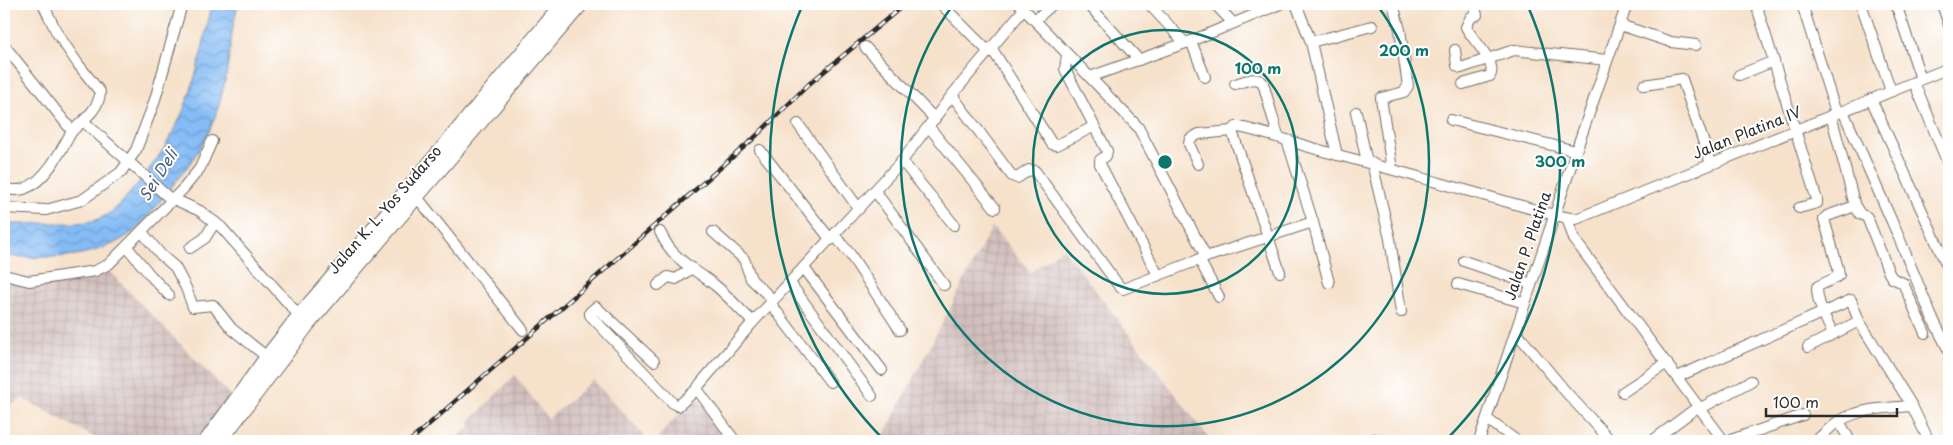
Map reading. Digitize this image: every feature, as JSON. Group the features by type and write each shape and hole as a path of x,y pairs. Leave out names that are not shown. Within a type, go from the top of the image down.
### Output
{"highway":[{"name":"Jalan K. L. Yos Sudarso","path":"220,441 303,320 415,181 563,4"},
{"name":"Jalan K. L. Yos Sudarso","path":"206,441 267,357 416,198 581,4"}],"street":[{"path":"4,189 22,189 31,185 51,166 72,131 84,121 97,103 100,92 57,33 44,4"},
{"path":"941,4 990,50 1052,144 1057,145 1093,127"},
{"path":"1035,20 1052,4"},
{"path":"1088,4 1139,60"},
{"path":"1149,4 1188,42 1205,78"},
{"path":"1215,4 1233,23"},
{"path":"1090,77 1188,42 1277,4"},
{"path":"1296,4 1311,42 1338,155"},
{"path":"1392,169 1381,98 1404,92 1408,86 1400,30 1393,4"},
{"path":"1462,84 1490,76 1492,71 1488,58 1466,27 1471,17 1477,14 1474,4"},
{"name":"Jalan P. Platina","path":"1479,441 1607,60 1628,4"},
{"path":"1756,4 1817,201 1799,208"},
{"path":"1802,4 1837,113 1856,206 1860,214 1867,217 1890,276 1903,283 1925,333"},
{"path":"1861,4 1891,91"},
{"path":"1896,4 1918,80 1949,166"},
{"path":"1942,4 1949,25"},
{"path":"4,208 46,210 82,200 115,178 136,150 154,102 179,5"},
{"path":"654,361 596,307 590,312 590,315 673,403 678,406 682,404 697,389 753,322 902,162 952,95 990,50 1021,6 1138,127 1202,258 1218,297"},
{"path":"1620,25 1671,42 1696,45"},
{"path":"1311,42 1372,26"},
{"path":"4,45 72,131"},
{"path":"866,47 932,123 995,208"},
{"path":"1455,50 1457,66 1461,68 1514,50 1607,60"},
{"path":"1068,55 1065,69 1107,152 1106,156 1100,160 1100,164 1158,276"},
{"path":"1739,75 1774,60"},
{"name":"Jalan Platina IV","path":"1198,164 1189,144 1190,139 1199,134 1232,131 1239,127 1554,216 1576,219 1918,80 1948,71"},
{"path":"1235,84 1256,78 1262,83 1313,222 1329,283"},
{"path":"1644,85 1682,79 1711,164"},
{"path":"952,95 1012,176 1017,178 1029,170 1035,171 1120,286 1124,288 1202,258 1313,222"},
{"path":"1871,99 1949,270"},
{"path":"1356,112 1390,239 1401,312"},
{"path":"1837,113 1897,233 1931,316 1949,351"},
{"path":"1451,120 1576,151"},
{"path":"84,121 170,197 200,211 221,226 303,320"},
{"path":"798,124 859,209"},
{"path":"1232,131 1280,272"},
{"path":"4,275 29,281 95,271 108,264 142,232 170,197 200,168 212,140"},
{"path":"760,150 833,238 850,254 900,330"},
{"path":"902,162 954,225"},
{"path":"875,192 944,285"},
{"path":"416,198 523,330"},
{"path":"1833,334 1822,312 1817,294 1817,287 1835,279 1839,275 1824,218 1856,206"},
{"path":"1567,218 1574,239 1724,441"},
{"path":"190,248 205,238 215,222"},
{"path":"142,232 161,255 175,268 193,306 213,305 232,329 247,343 267,357"},
{"path":"660,232 673,255 716,286 753,322"},
{"path":"713,232 744,259 751,278 772,302 830,382"},
{"path":"126,247 169,295"},
{"path":"1464,261 1531,284"},
{"path":"658,285 668,277 676,279 692,268"},
{"path":"804,268 882,370"},
{"path":"790,283 872,396"},
{"path":"1458,284 1525,303"},
{"path":"1677,377 1851,300 1859,321 1912,406 1929,441"},
{"path":"1808,346 1859,321"},
{"path":"1516,332 1566,392 1611,441"},
{"path":"1623,392 1667,363"},
{"path":"1652,440 1700,408 1751,382"},
{"path":"697,389 735,441"},
{"path":"1816,441 1838,421 1854,414 1872,409 1912,406"},
{"path":"1728,441 1803,415"},
{"path":"1487,419 1517,441"},
{"path":"1838,421 1850,441"}],"shaded area":[{"path":"992,227 1031,272 1063,248 1211,441 881,441"},
{"path":"108,270 232,397 199,441 101,441 22,398 4,409 4,275 53,282"},
{"path":"515,375 548,419 593,380 649,441 453,441 471,426 468,423"},
{"path":"696,396 729,441 656,441 659,436"}],"water":[{"name":"Sei Deli","path":"212,4 238,4 225,83 218,108 203,143 196,154 150,214 135,230 121,240 89,252 55,257 4,256 4,224 88,222 106,215 114,209 136,186 166,145 186,104 205,38"}],"railway":[{"path":"410,441 753,139 809,84 905,4"}]}
